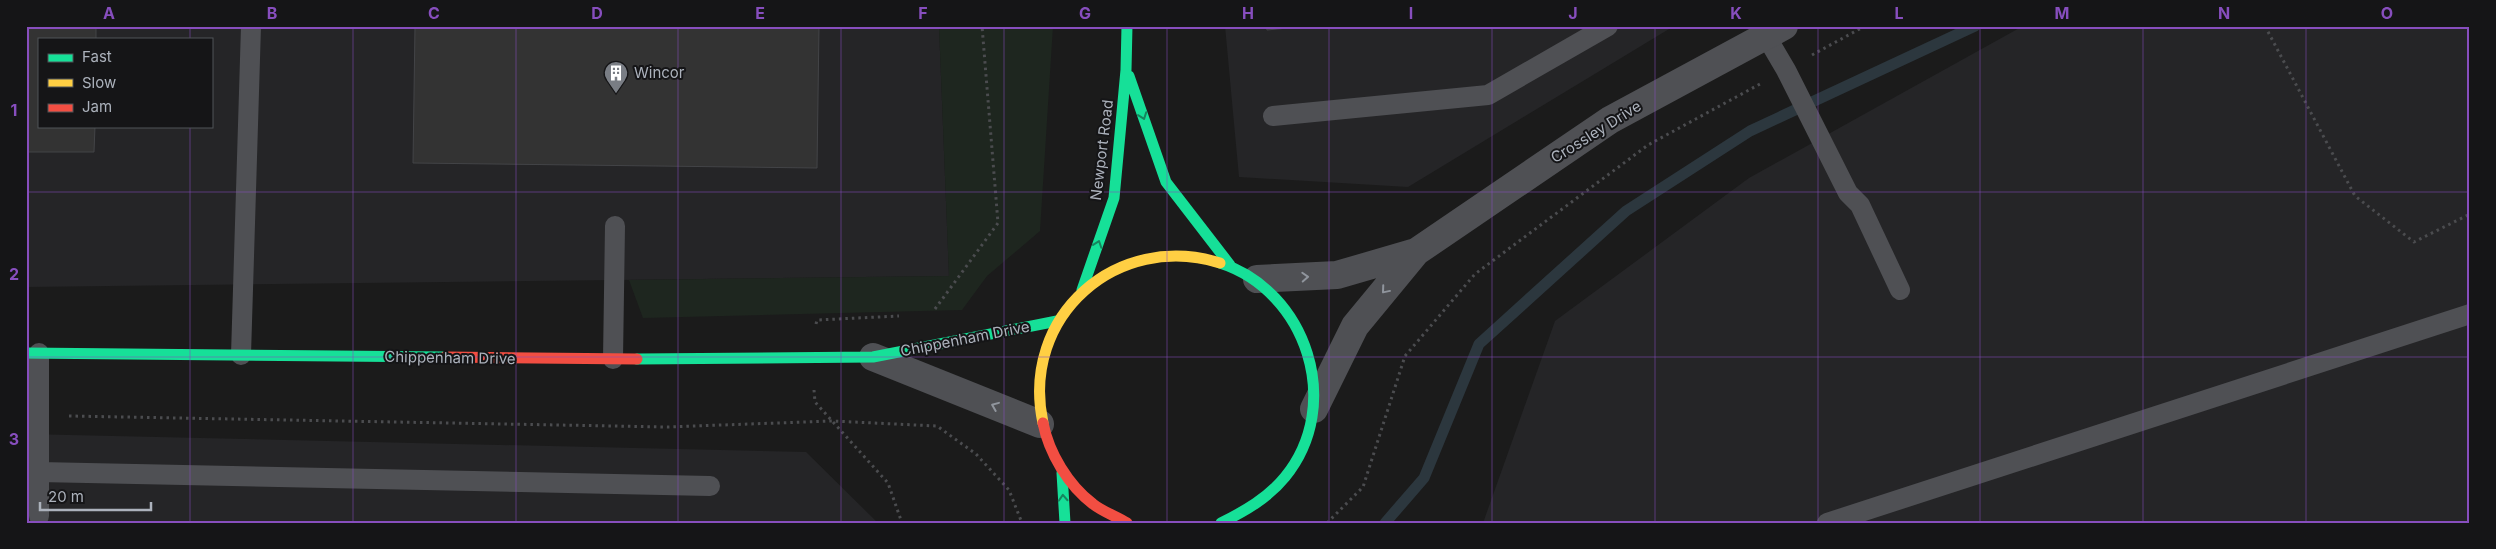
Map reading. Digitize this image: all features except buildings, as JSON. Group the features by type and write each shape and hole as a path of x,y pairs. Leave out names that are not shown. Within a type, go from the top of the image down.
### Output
{"street":[{"name":"Newport Road","path":"1082,290 1114,198 1126,70 1127,26"},
{"name":"Crossley Drive","path":"1314,409 1355,326 1416,252 1610,120 1775,31"},
{"name":"Newport Road","path":"1126,70 1166,182 1230,264"},
{"name":"Crossley Drive","path":"1257,279 1337,275 1416,252"},
{"path":"1128,523 1091,503 1062,473 1049,450 1040,424 1037,388 1043,354 1057,321 1082,290 1115,268 1152,256 1192,255 1230,264 1257,279 1284,305 1303,337 1314,372 1314,409 1303,450 1280,484 1249,511 1221,523"},
{"name":"Chippenham Drive","path":"33,353 613,359 873,357 1057,321"},
{"name":"Chippenham Drive","path":"873,357 1040,424"},
{"path":"1062,473 1064,523"}],"lane":[{"path":"242,355 251,26"},
{"path":"1273,116 1488,95 1608,26"},
{"path":"1775,31 1790,78 1848,193 1860,205 1900,290"},
{"path":"613,359 615,226"},
{"path":"1827,523 2470,314"},
{"path":"33,353 39,416 39,516"},
{"path":"39,472 710,486"}],"path":[{"path":"932,314 998,223 982,26"},
{"path":"1327,523 1364,487 1406,356 1475,274 1648,145 1790,78 1865,26"},
{"path":"2265,26 2355,196 2414,242 2470,214"},
{"path":"902,523 888,483 815,402 812,358 817,320 903,316"},
{"path":"39,416 667,427 832,421 937,426 976,454 1009,490 1022,523"}],"shaded area":[{"path":"26,26 939,26 949,276 26,287"},
{"path":"939,26 1053,26 1040,231 987,276 962,310 643,318 629,280 949,276"},
{"path":"1225,26 1674,26 1408,187 1239,177"},
{"path":"2023,26 2470,26 2470,523 1483,523 1555,321 1749,178"},
{"path":"26,434 806,452 878,523 26,523"}],"waterway":[{"path":"1385,523 1424,478 1479,344 1626,211 1750,131 1975,26"}],"traffic: fast":[{"path":"1082,290 1114,198 1126,70 1127,26"},
{"path":"1129,76 1166,182 1230,265"},
{"path":"1220,263 1250,277 1275,298 1294,324 1307,354 1313,385 1312,417 1303,448 1285,477 1256,503 1221,523"},
{"path":"637,359 873,357 1057,321"},
{"path":"26,353 445,357"},
{"path":"1062,473 1065,523"}],"traffic: slow":[{"path":"1043,423 1040,384 1046,348 1062,317 1084,291 1113,271 1146,259 1182,256 1220,263"}],"traffic: jam":[{"path":"445,357 637,359"},
{"path":"1043,423 1055,457 1075,488 1097,507 1127,523"}],"place":[{"name":"Wincor","path":"616,94"}]}
